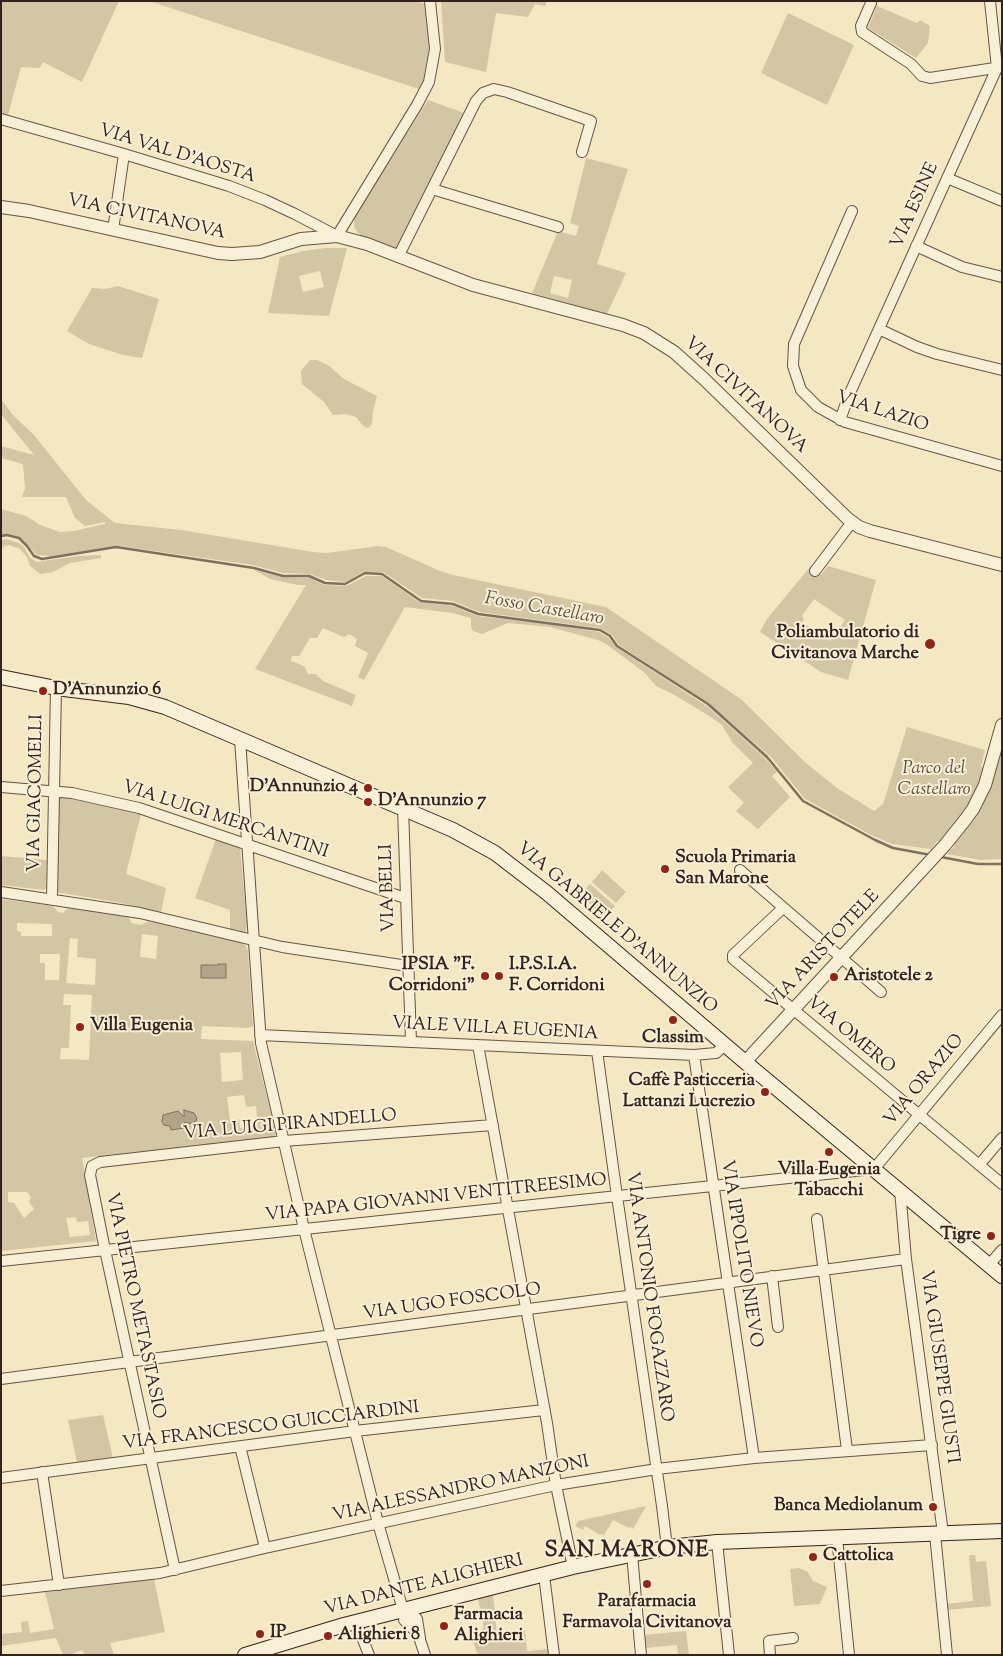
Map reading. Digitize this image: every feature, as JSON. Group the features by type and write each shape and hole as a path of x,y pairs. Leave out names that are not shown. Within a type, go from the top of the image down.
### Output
{"main road":[{"name":"VIA GABRIELE D'ANNUNZIO","path":"1,677 56,688 129,696 153,703 469,837 509,862 547,893 745,1062 874,1168 903,1198 1002,1276"},
{"name":"VIA DANTE ALIGHIERI","path":"245,1655 386,1614 410,1619 427,1604 573,1567 667,1547 717,1542 1002,1531"}],"street":[{"path":"337,236 429,82 435,49 430,1"},
{"path":"871,3 861,26 862,32 911,64 922,76 930,78 999,68 990,1"},
{"name":"VIA ESINE","path":"840,420 847,399 916,246 999,68"},
{"path":"398,257 476,101 483,93 494,89 507,92 591,121 582,152"},
{"name":"VIA VAL D'AOSTA","path":"1,119 229,186 265,200 337,236"},
{"path":"113,230 124,154"},
{"path":"947,178 1002,201"},
{"path":"432,189 558,227"},
{"name":"VIA CIVITANOVA","path":"1,212 2,207 29,211 218,253 260,252 301,239 337,236 367,244 473,285 623,325 660,342 704,378 852,522 870,531 1002,565"},
{"name":"VIA LAZIO","path":"852,211 798,334 793,356 795,375 801,390 818,407 840,420 1002,466"},
{"path":"916,246 962,267 1002,278"},
{"path":"879,329 937,354 1002,370"},
{"path":"815,571 852,522"},
{"name":"VIA GIACOMELLI","path":"52,899 56,688"},
{"name":"VIA ARISTOTELE","path":"745,1062 946,845 965,820 979,796 989,773 1002,724"},
{"path":"240,739 260,1035 304,1229 378,1523 410,1619 426,1655"},
{"name":"VIA LUIGI MERCANTINI","path":"1,787 72,793 139,808 405,898"},
{"name":"VIA BELLI","path":"403,808 411,1042"},
{"path":"740,870 881,992"},
{"path":"1,892 140,913 282,947 408,966"},
{"name":"VIA OMERO","path":"784,908 732,958 1002,1184"},
{"name":"VIA ORAZIO","path":"874,1168 1002,1014"},
{"name":"VIALE VILLA EUGENIA","path":"260,1035 694,1056 716,1052 725,1045"},
{"path":"478,1045 556,1485 573,1567"},
{"name":"VIA ANTONIO FOGAZZARO","path":"597,1051 667,1547"},
{"name":"VIA IPPOLITO NIEVO","path":"694,1056 754,1458"},
{"name":"VIA LUIGI PIRANDELLO","path":"92,1166 100,1162 284,1141 493,1125"},
{"path":"979,1165 1002,1138"},
{"name":"VIA PIETRO METASTASIO","path":"92,1166 90,1175 105,1250 175,1570"},
{"name":"VIA PAPA GIOVANNI VENTITREESIMO","path":"1,1261 874,1168"},
{"name":"VIA GIUSEPPE GIUSTI","path":"903,1198 906,1259 932,1445 947,1655"},
{"path":"817,1219 847,1450"},
{"path":"989,1266 1002,1250"},
{"name":"VIA UGO FOSCOLO","path":"1,1379 906,1259"},
{"path":"772,1276 778,1327"},
{"name":"VIA FRANCESCO GUICCIARDINI","path":"1,1478 355,1431 544,1410"},
{"name":"VIA ALESSANDRO MANZONI","path":"1,1592 175,1570 265,1548 556,1485 657,1469 754,1458 932,1445"},
{"path":"240,1446 265,1548"},
{"path":"42,1472 59,1585"},
{"path":"837,1537 849,1655"},
{"path":"717,1542 729,1655"},
{"path":"632,1554 641,1655"},
{"path":"544,1575 554,1655"},
{"path":"410,1619 421,1616 427,1604"},
{"path":"356,1622 369,1655"},
{"path":"770,1655 769,1641 793,1638"}],"green space":[{"path":"1,1 119,1 82,82 43,62 40,68 21,67 8,115 1,114"},
{"path":"149,1 416,1 425,4 429,48 424,78 419,89"},
{"path":"441,1 547,1 545,6 535,4 528,17 496,13 486,72 445,62"},
{"path":"877,6 917,23 920,20 930,26 928,43 916,58 868,28"},
{"path":"788,13 854,45 827,105 761,73"},
{"path":"428,100 464,113 402,242 396,248 389,248 358,233 354,227 354,218"},
{"path":"586,158 628,169 597,264 626,273 607,314 532,293 558,231 576,236 579,226 570,223","holes":["554,276 572,280 568,298 550,293"]},
{"path":"347,248 329,316 268,313 280,257 303,251","holes":["320,271 324,287 303,292 299,276"]},
{"path":"118,286 159,299 142,358 123,355 89,344 67,331 92,288 105,289"},
{"path":"310,360 317,360 328,365 344,379 377,396 372,424 368,428 363,426 356,417 346,414 333,415 324,402 302,384 301,371"},
{"name":"Parco del Castellaro","path":"1,399 13,415 34,435 86,500 115,523 181,530 313,552 327,553 378,546 386,547 453,575 606,607 742,700 806,763 837,788 874,811 883,804 907,727 985,750 981,766 984,768 976,791 962,815 941,842 937,841 931,849 892,844 871,835 805,799 771,757 708,703 619,645 612,635 600,628 479,612 453,601 422,598 383,572 363,572 346,582 326,580 309,574 283,573 253,565 120,546 50,556 37,555 21,538 15,535 1,534 1,509 26,516 40,525 60,532 74,531 105,524 105,522 85,526 75,518 66,497 22,497 25,488 23,464 1,458 1,446 34,455 1,414"},
{"path":"6,539 19,543 25,548 30,558 37,562 78,556 101,555 101,558 70,563 53,572 40,574 30,566 27,557 20,549 9,545 3,547 1,552 1,540"},
{"path":"828,566 876,580 848,680 821,672 760,632 767,619 810,567 821,575","holes":["814,599 845,620 830,641 802,622 804,619 802,616"]},
{"path":"254,570 282,577 310,578 324,585 346,586 366,576 382,576 419,602 453,606 477,616 599,632 609,638 616,647 708,707 765,758 777,772 772,776 790,797 758,829 736,811 744,803 728,787 753,763 732,742 722,725 671,693 656,686 645,673 606,644 598,640 550,627 508,623 482,634 473,631 471,618 452,613 405,607 364,680 358,677 368,653 355,646 357,639 349,634 344,637 323,628 317,638 310,638 299,656 292,656 291,661 304,666 308,674 316,674 323,681 356,695 352,706 255,669 306,585 270,579"},
{"name":"Parco del Castellaro","path":"1002,745 1002,859 981,860 947,854 955,846 953,845"},
{"path":"60,796 141,814 126,874 166,888 161,912 56,892"},
{"path":"216,839 240,848 247,921 246,932 230,929 230,910 195,898"},
{"path":"1,856 47,860 46,888 44,890 1,885"},
{"path":"602,870 626,892 616,903 592,882"},
{"path":"590,884 615,906 605,917 580,895"},
{"path":"1,899 53,906 58,912 63,913 68,908 129,917 131,923 142,925 148,921 242,943 246,946 248,951 253,1026 248,1028 202,1026 201,1039 253,1041 276,1134 275,1137 82,1158 96,1241 1,1251","holes":["17,923 52,924 52,936 21,936 21,932 17,931","142,934 158,936 156,959 140,957","70,938 78,939 77,957 96,959 95,985 66,983","40,954 60,954 59,980 45,980 45,963 40,963","64,994 92,995 89,1060 60,1059 61,1048 69,1048 71,1005 63,1005","241,1052 243,1080 222,1082 220,1053","244,1095 246,1107 256,1106 258,1126 240,1128 239,1119 230,1120 227,1097","8,1192 27,1192 31,1197 29,1202 34,1209 24,1218 14,1203 8,1202","76,1217 77,1222 88,1221 90,1235 70,1237 66,1218"]},
{"path":"103,1415 113,1458 77,1462 68,1420"},
{"path":"646,1506 633,1529 613,1520 604,1535 600,1535 585,1526 583,1530 575,1526 578,1521"},
{"path":"969,1555 975,1555 976,1562 986,1561 991,1606 946,1610 945,1604 973,1601"},
{"path":"799,1568 808,1572 813,1581 827,1587 820,1604 794,1606 790,1569"},
{"path":"154,1579 165,1632 110,1643 114,1655 85,1655 82,1650 70,1655 63,1655 56,1638 1,1646 1,1634 22,1632 21,1622 28,1621 30,1633 54,1629 45,1592"},
{"path":"493,1595 497,1634 525,1630 527,1651 548,1649 548,1655 478,1655 473,1642 483,1639 482,1629 484,1628 478,1599"},
{"path":"686,1631 689,1655 678,1655 677,1645 644,1648 643,1635"}],"shaded area":[{"path":"226,964 226,978 201,978 201,965"},
{"path":"184,1110 194,1113 197,1118 196,1121 190,1124 185,1122 184,1128 171,1130 170,1126 164,1125 162,1122 163,1115 178,1111 184,1117"}],"waterway":[{"name":"Fosso Castellaro","path":"1,536 7,535 19,538 34,556 42,559 116,547 254,568 283,576 309,576 325,583 345,584 365,573 382,574 421,601 453,604 478,614 600,630 610,636 617,646 708,704 767,757 803,801 893,848 931,855"},
{"name":"Fosso Castellaro","path":"941,857 978,864 1002,864"}],"place":[{"name":"Poliambulatorio di Civitanova Marche","path":"930,644"},
{"name":"D'Annunzio 6","path":"43,691"},
{"name":"D'Annunzio 4","path":"368,788"},
{"name":"D'Annunzio 7","path":"368,802"},
{"name":"Scuola Primaria San Marone","path":"665,869"},
{"name":"IPSIA \"F. Corridoni\"","path":"485,976"},
{"name":"I.P.S.I.A. F. Corridoni","path":"499,976"},
{"name":"Aristotele 2","path":"834,977"},
{"name":"Classim","path":"673,1020"},
{"name":"Villa Eugenia","path":"80,1027"},
{"name":"Caffè Pasticceria Lattanzi Lucrezio","path":"765,1092"},
{"name":"Villa Eugenia Tabacchi","path":"829,1152"},
{"name":"Tigre","path":"991,1236"},
{"name":"Banca Mediolanum","path":"933,1507"},
{"name":"Cattolica","path":"813,1557"},
{"name":"Parafarmacia Farmavola Civitanova","path":"647,1584"},
{"name":"Farmacia Alighieri","path":"444,1626"},
{"name":"IP","path":"260,1634"},
{"name":"Alighieri 8","path":"328,1636"}],"district":[{"name":"SAN MARONE","path":"627,1552"}]}
